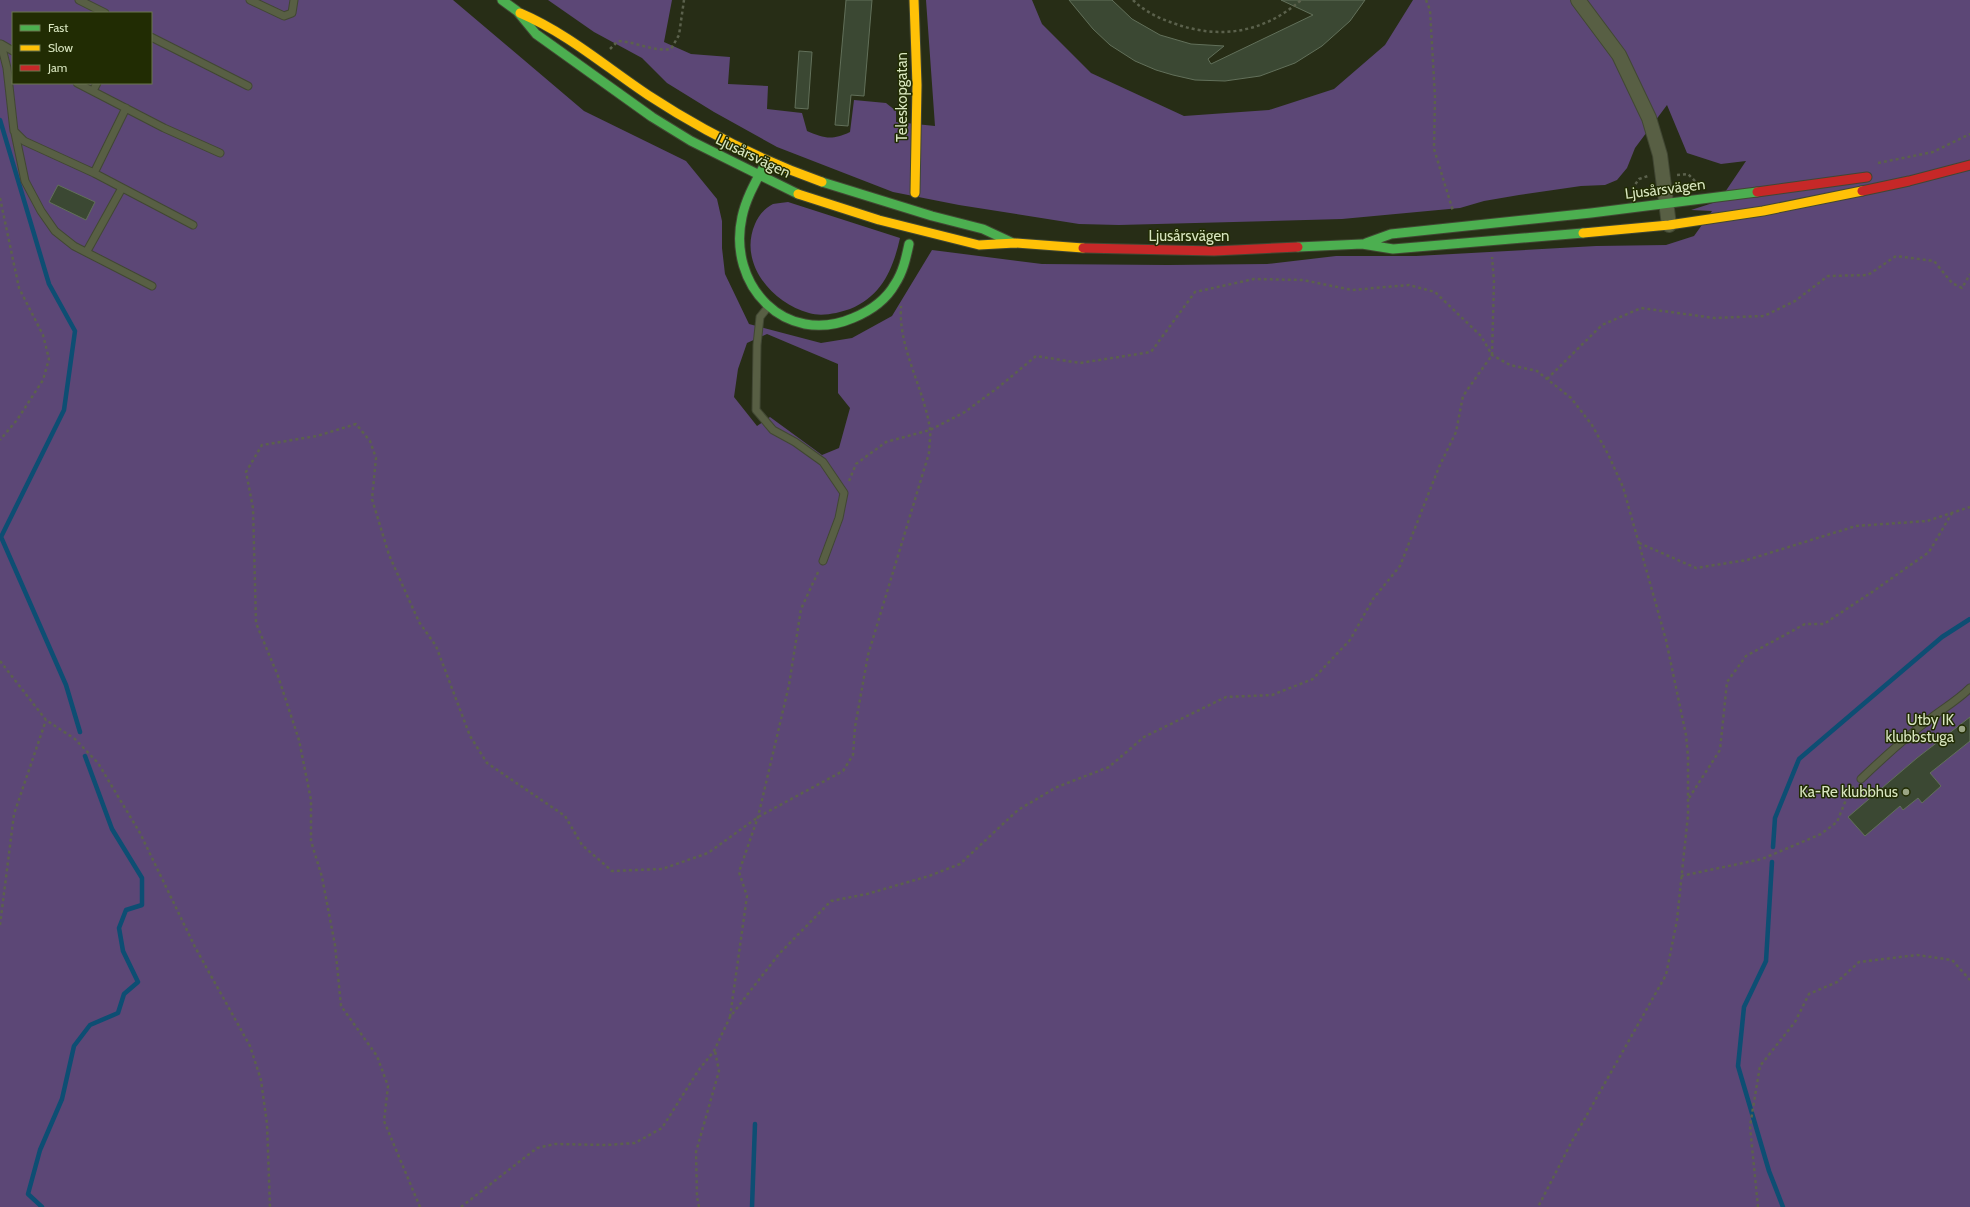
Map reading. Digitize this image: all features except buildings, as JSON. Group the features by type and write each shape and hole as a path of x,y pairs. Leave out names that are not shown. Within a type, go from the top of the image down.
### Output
{"main road":[{"name":"Ljusårsvägen","path":"502,0 517,11 544,22 631,82 699,126 729,143 767,161 803,175 955,223 984,229 1015,243"},
{"name":"Teleskopgatan","path":"914,0 917,85 914,193"},
{"name":"Ljusårsvägen","path":"517,11 536,34 652,118 691,141 798,194 886,222 979,245 1015,243 1105,250 1214,251 1362,244 1393,249 1583,234 1669,225 1762,211 1832,198 1909,181 1970,165"},
{"path":"767,161 759,175 743,212 740,230 740,254 750,283 768,307 787,318 810,325 822,326 854,320 872,310 889,294 899,279 905,264 909,244"},
{"name":"Ljusårsvägen","path":"1362,244 1391,234 1591,213 1666,202 1846,181 1877,175"}],"street":[{"path":"1578,0 1619,55 1637,89 1649,118 1660,155 1669,225"}],"lane":[{"path":"79,0 102,12"},
{"path":"250,0 284,16 292,13 294,0"},
{"path":"152,38 248,86"},
{"path":"1,43 12,50"},
{"path":"1,43 7,68 14,131 26,181 41,211 56,231 74,246 87,251 152,286"},
{"path":"79,84 220,154"},
{"path":"93,91 97,84"},
{"path":"94,173 126,108"},
{"path":"14,131 24,141 94,173 193,225"},
{"path":"87,251 122,188"},
{"path":"768,307 760,317 756,345 756,410 773,430 795,442 823,462 844,493 840,518 824,561"},
{"path":"1861,779 1890,752 1970,688"}],"path":[{"path":"605,53 618,41 637,43 654,49 671,49 679,35 684,0"},
{"path":"1133,0 1139,6 1158,18 1181,26 1207,32 1234,32 1249,29 1277,18 1301,0"},
{"path":"1426,0 1430,10 1434,97 1434,149 1455,217"},
{"path":"1630,191 1639,179 1644,176"},
{"path":"0,198 19,288 43,335 49,359 43,380 17,420 0,440"},
{"path":"1547,379 1602,325 1641,308 1714,318 1764,316 1795,301 1828,276 1868,275 1896,256 1934,261 1952,283 1962,288 1970,274"},
{"path":"461,1207 537,1148 555,1144 606,1146 636,1143 662,1128 698,1071 714,1051 730,1017 779,954 831,901 867,894 929,876 960,864 1018,810 1057,786 1109,767 1144,737 1226,697 1272,695 1313,679 1350,640 1374,599 1400,566 1439,467 1456,432 1463,396 1492,354 1494,281 1492,258"},
{"path":"844,493 856,464 880,446 886,442 930,430 965,412 1000,386 1036,356 1080,363 1151,352 1195,292 1254,279 1302,280 1352,290 1409,285 1435,292 1481,336 1492,354 1510,366 1537,371 1571,398 1592,425 1608,454 1623,487 1666,640 1683,721 1688,757 1689,799 1677,920 1666,975 1571,1143 1538,1207"},
{"path":"420,1207 384,1121 388,1086 377,1056 341,1006 335,945 322,877 311,841 311,800 299,740 278,676 256,623 253,508 246,472 262,445 317,436 356,424 370,441 376,458 372,499 389,555 419,622 436,646 470,736 487,763 565,816 582,845 612,871 662,869 708,853 758,817 843,771 853,755 854,727 868,655 885,593 929,453 930,430 906,346 900,320 901,305"},
{"path":"1639,543 1696,568 1747,560 1801,541 1856,526 1927,521 1970,508"},
{"path":"1689,799 1720,750 1728,682 1746,656 1805,624 1824,624 1876,590 1929,552 1952,513"},
{"path":"730,1017 747,896 739,872 758,817 789,685 801,609 824,561"},
{"path":"0,661 46,720 75,739 98,763 140,833 195,947 250,1046 261,1080 267,1124 270,1207"},
{"path":"0,925 14,814 46,720"},
{"path":"1681,876 1762,859 1821,834 1837,822 1850,790 1861,779"},
{"path":"1758,1207 1750,1126 1760,1066 1795,1022 1809,994 1837,982 1859,962 1918,955 1952,960 1970,980"},
{"path":"698,1207 696,1197 696,1152 719,1071 714,1051"}],"shaded area":[{"path":"0,0 453,0 584,111 686,161 717,199 722,221 722,248 725,274 749,324 821,343 852,338 892,316 932,250 1042,264 1168,265 1267,264 1336,256 1416,256 1596,246 1666,245 1694,236 1712,211 1691,210 1719,201 1746,161 1721,164 1687,153 1667,105 1635,148 1627,168 1617,180 1605,185 1581,186 1519,195 1484,201 1460,208 1342,219 1119,225 1079,224 959,205 893,192 777,147 714,112 667,83 642,58 594,32 548,0 672,0 664,42 691,54 730,57 728,84 768,86 767,109 802,113 807,131 828,138 838,137 850,132 854,100 886,103 896,111 896,122 935,126 926,0 1032,0 1042,24 1091,73 1184,116 1269,110 1334,89 1385,45 1413,0 1970,0 1970,1207 0,1207","holes":["767,334 838,364 838,393 850,408 839,448 822,455 770,417 757,426 734,397 738,369 747,343"]},
{"path":"788,202 900,238 890,271 878,289 870,297 850,309 819,315 795,308 771,291 755,267 751,253 751,239 756,221 765,210 773,204"}],"waterway":[{"path":"0,120 49,284 75,331 64,410 1,537 66,685 80,732"},
{"path":"1773,847 1775,818 1799,759 1942,637 1970,619"},
{"path":"42,1207 28,1194 40,1150 62,1099 74,1046 90,1025 118,1013 124,994 138,982 123,951 119,928 126,910 142,905 142,878 112,829 85,756"},
{"path":"1772,862 1766,961 1744,1007 1738,1066 1769,1171 1783,1207"},
{"path":"752,1207 755,1124"}],"traffic: fast":[{"path":"502,0 517,11 536,34 652,117 691,141 798,194"},
{"path":"765,164 746,203 742,217 740,242 743,266 753,286 766,304 784,317 805,324 828,325 853,318 865,312 882,300 891,290 902,270 909,244"},
{"path":"822,182 932,216 983,229 1011,242"},
{"path":"1366,243 1391,234 1591,213 1757,192"},
{"path":"1298,247 1362,244 1393,249 1583,233"}],"traffic: slow":[{"path":"914,0 917,85 915,193"},
{"path":"520,13 570,40 648,95 711,133 776,164 822,182"},
{"path":"1583,233 1669,225 1763,211 1862,191"},
{"path":"798,194 879,220 979,245 1015,243 1083,248"}],"traffic: jam":[{"path":"1862,191 1909,181 1970,165"},
{"path":"1757,192 1867,177"},
{"path":"1083,248 1214,251 1298,247"}],"place":[{"name":"Utby IK klubbstuga","path":"1962,729"},
{"name":"Ka-Re klubbhus","path":"1906,792"}]}
